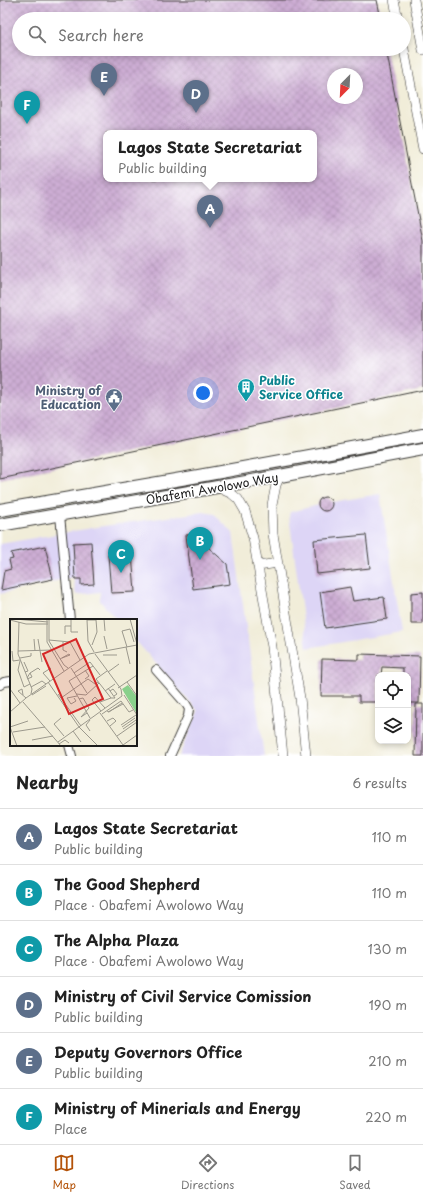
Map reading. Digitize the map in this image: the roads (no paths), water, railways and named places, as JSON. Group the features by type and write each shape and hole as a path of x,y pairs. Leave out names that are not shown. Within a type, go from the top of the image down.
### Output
{"main road":[{"name":"Obafemi Awolowo Way","path":"0,510 194,477 423,435"},
{"name":"Obafemi Awolowo Way","path":"0,525 280,476 423,449"}],"street":[{"path":"394,0 397,12"},
{"path":"414,0 423,50"},
{"path":"405,56 423,149"},
{"path":"280,476 276,485 272,505 273,534 300,698 306,756"},
{"path":"217,487 232,494 238,499 245,511 253,538 272,648 283,756"},
{"path":"60,515 70,619"},
{"path":"258,566 278,563"},
{"path":"156,670 189,709 188,716 170,756"},
{"path":"0,685 4,682 10,681"},
{"path":"69,746 72,756"}],"place":[{"name":"Deputy Governors Office","path":"104,96"},
{"name":"Ministry of Civil Service Comission","path":"196,113"},
{"name":"Ministry of Minerials and Energy","path":"27,124"},
{"name":"Lagos State Secretariat","path":"210,228"},
{"name":"Public Service Office","path":"246,402"},
{"name":"Ministry of Education","path":"114,412"},
{"name":"The Good Shepherd","path":"200,560"},
{"name":"The Alpha Plaza","path":"121,573"}]}
